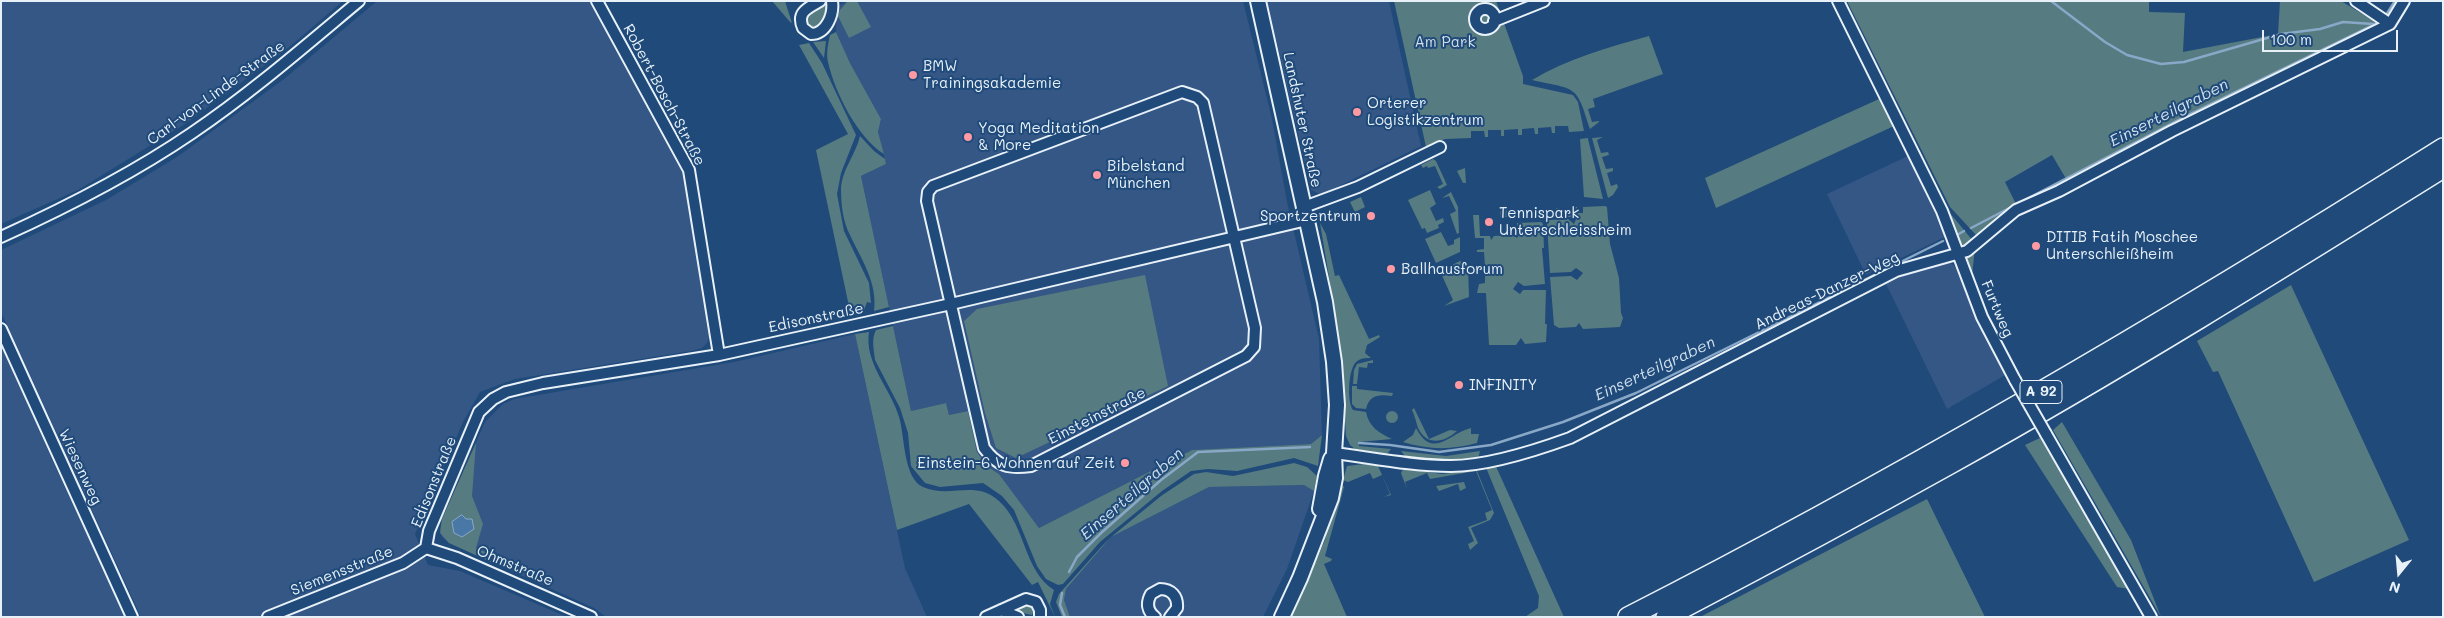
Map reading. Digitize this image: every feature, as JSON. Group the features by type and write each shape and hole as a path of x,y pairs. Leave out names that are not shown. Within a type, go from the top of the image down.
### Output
{"highway":[{"name":"A 92","path":"1628,617 1788,534 2001,416 2156,325 2443,148"},
{"name":"A 92","path":"1666,617 1790,552 2031,418 2252,286 2443,168"}],"main road":[{"name":"Landshuter Straße","path":"1258,1 1325,302 1334,362 1337,405 1334,453 1335,478 1328,510 1282,617"}],"street":[{"name":"Carl-von-Linde-Straße","path":"1,237 85,197 182,140 272,73 359,1"},
{"name":"Robert-Bosch-Straße","path":"597,1 687,163 693,185 719,355"},
{"path":"820,1 804,10 801,16 803,28 811,34 821,32 826,27 833,6 832,1"},
{"path":"1494,21 1544,1"},
{"name":"Furtweg","path":"1838,1 1942,211 1982,317 2015,380 2151,617"},
{"path":"2356,1 2390,24 2404,1"},
{"name":"Andreas-Danzer-Weg","path":"1334,453 1452,466 1500,458 1570,438 1896,271 1958,254 1977,244 2016,210 2059,191 2172,131 2390,24"},
{"name":"Einsteinstraße","path":"1182,92 1190,93 1198,96 1203,103 1234,238 1255,328 1254,347 1246,356 1031,466 1014,469 992,460 984,448 927,201 928,192 933,186 1182,92"},
{"name":"Edisonstraße","path":"426,548 429,531 479,412 493,399 506,392 543,383 719,355 1234,238 1306,214 1440,147"},
{"name":"Wiesenweg","path":"1,329 132,617"},
{"name":"Siemensstraße","path":"268,617 403,563 426,548"},
{"name":"Ohmstraße","path":"426,548 457,558 591,617"},
{"path":"1155,617 1148,608 1148,599 1151,594 1160,589 1165,589 1174,594 1178,604 1176,615"},
{"path":"986,617 1026,599 1036,602 1040,610 1040,617"},
{"path":"1001,610 1018,617"}],"shaded area":[{"path":"1,1 343,1 288,48 185,124 78,190 1,224"},
{"path":"377,1 590,1 681,162 690,197 710,335 707,343 702,348 691,351 515,379 480,392 463,422 415,534 428,565 460,571 567,617 141,617 1,312 1,250 106,200 177,157 284,79"},
{"path":"847,1 1243,1 1272,119 1287,202 1319,339 1322,435 1311,444 1192,450 1039,528 999,474 988,467 977,452 968,411 949,415 946,403 911,411 861,176 886,164 878,132 881,119 850,63 836,32 837,7"},
{"path":"1267,1 1389,1 1421,146 1327,192 1320,194 1311,190"},
{"path":"1910,155 1947,236 1866,275 1827,194"},
{"path":"1948,261 1960,270 2007,374 1947,409 1886,284 1906,274"},
{"path":"855,334 905,568 927,617 606,617 594,608 449,543 442,537 440,529 442,519 485,422 503,404 514,399 734,362"},
{"path":"1,345 55,466 125,617 1,617"},
{"path":"1304,485 1314,491 1287,569 1263,617 1070,617 1064,600 1066,589 1111,537 1209,487"},
{"path":"462,515 466,519 472,519 474,529 462,537 454,533 452,522"}],"green space":[{"path":"772,1 785,1 792,23 790,22"},
{"path":"848,1 857,1 871,27 849,38 838,16 840,10"},
{"name":"Am Park","path":"1394,1 1496,1 1523,76 1523,84 1573,95 1578,102 1584,131 1569,132 1568,126 1555,126 1555,133 1552,133 1551,127 1538,128 1538,134 1535,134 1534,128 1522,129 1522,135 1518,135 1518,129 1504,130 1504,136 1501,136 1501,130 1488,130 1488,137 1485,137 1484,131 1471,131 1471,138 1445,139 1426,147"},
{"path":"1847,1 2149,1 2149,12 2185,13 2183,52 2278,34 2280,1 2341,1 2379,24 2068,182 2052,155 2005,182 2017,206 1976,235 1950,207"},
{"path":"824,5 827,6 822,23 815,28 809,26 806,18 808,13"},
{"path":"836,32 850,63 881,119 878,132 884,154 874,147 857,126 836,87 827,56 830,35"},
{"path":"1649,36 1663,74 1593,99 1595,107 1588,109 1592,122 1599,122 1590,129 1581,104 1573,91 1532,80 1574,60"},
{"path":"826,41 824,58 813,42"},
{"path":"809,43 822,63 856,135 841,173 837,194 844,231 869,283 871,303 867,302 863,313 851,316 816,150 848,134 799,45"},
{"path":"1879,99 1894,126 1716,208 1705,178"},
{"path":"860,136 874,151 885,159 886,164 861,176 889,307 874,311 875,301 871,281 848,230 841,201 843,176"},
{"path":"1603,137 1597,140 1601,153 1608,152 1609,155 1602,157 1606,169 1613,168 1613,171 1607,173 1611,186 1617,184 1618,187 1613,195 1608,198 1592,138"},
{"path":"1588,138 1603,199 1584,197 1580,139"},
{"path":"1433,159 1436,161 1447,185 1440,189 1437,187 1443,184 1435,166 1423,168 1421,165"},
{"path":"1465,168 1466,183 1463,183 1457,171"},
{"path":"1430,190 1436,204 1430,208 1436,221 1443,218 1444,222 1438,225 1439,228 1427,233 1425,228 1422,229 1408,200"},
{"path":"1451,192 1458,207 1459,233 1457,234 1450,214 1456,211 1449,196 1442,198"},
{"path":"1361,197 1365,207 1355,212 1350,202"},
{"path":"1573,207 1577,207 1577,213 1583,213 1583,207 1607,207 1610,244 1619,278 1623,318 1620,327 1583,329 1579,323 1576,327 1559,328 1554,325 1550,277 1571,276 1577,280 1583,273 1576,268 1571,272 1550,273 1547,223 1549,220 1568,219 1574,224 1577,217 1543,217 1543,215 1556,215 1556,208 1560,208 1560,214 1573,214"},
{"path":"1526,209 1526,216 1540,215 1540,217 1500,217 1500,211"},
{"path":"1949,212 1974,242 1967,247 1960,243"},
{"path":"1473,215 1479,215 1480,236 1490,236 1491,240 1494,236 1514,235 1517,238 1519,235 1517,223 1541,222 1543,224 1544,248 1542,248 1545,284 1524,286 1518,282 1513,289 1520,294 1523,290 1546,290 1546,342 1525,344 1521,338 1516,345 1489,345 1486,293 1477,293 1479,284 1485,283 1485,269 1478,269 1478,267 1485,266 1484,252 1477,252 1477,250 1484,249 1484,238 1475,238"},
{"path":"1320,223 1326,234 1335,276 1339,275 1369,339 1379,335 1380,337 1367,345 1365,353 1371,358 1359,360 1353,366 1349,393 1353,410 1366,412 1375,429 1392,439 1359,442 1359,446 1391,449 1387,454 1355,449 1350,445 1346,436 1337,325"},
{"path":"1441,232 1448,246 1454,244 1454,240 1460,237 1460,252 1436,263 1425,239"},
{"path":"1975,248 1972,275 1983,309 1966,264 1966,255"},
{"path":"1460,261 1468,265 1469,297 1444,306 1453,300 1440,271"},
{"path":"1145,275 1168,386 1016,458 996,448 985,413 964,321 977,309"},
{"path":"2291,285 2409,540 2314,582 2218,371 2213,372 2197,341"},
{"path":"893,326 911,411 946,403 949,415 968,411 977,452 988,467 999,474 1039,528 1192,450 1311,444 1322,435 1318,466 1294,458 1237,471 1208,469 1191,471 1162,491 1100,542 1063,584 1058,585 1046,579 1037,566 1014,510 1002,496 983,483 940,487 925,483 911,466 908,433 900,408 875,360 874,333 876,330"},
{"path":"869,332 870,354 899,417 908,466 916,482 923,487 933,490 981,491 999,501 1015,522 1036,571 1054,590 1050,604 1055,617 1038,582 1032,585 969,504 897,530 855,334"},
{"path":"1373,360 1373,363 1368,363 1367,368 1359,367 1357,384 1353,384 1354,370 1357,364"},
{"path":"1352,386 1357,386 1357,389 1393,393 1392,396 1375,396 1367,404 1366,409 1356,408 1352,404"},
{"path":"1414,408 1429,439 1450,430 1457,431 1442,440 1436,441 1431,440 1426,438 1418,428 1412,410"},
{"path":"1390,411 1394,411 1398,417 1394,423 1390,423 1386,419 1386,415"},
{"path":"2062,422 2131,540 2161,617 2053,430"},
{"path":"1416,428 1422,438 1436,444 1471,428 1471,434 1479,434 1477,443 1458,447 1431,448 1403,442 1413,435"},
{"path":"2042,437 2129,589 2117,587 2025,445"},
{"path":"476,443 472,496 483,524 476,548 506,561 504,568 449,543 440,533 442,519"},
{"path":"1401,451 1446,456 1480,451 1478,458 1449,461 1405,456"},
{"path":"1494,462 1564,617 1525,617 1538,608 1539,596 1487,470 1488,465"},
{"path":"1294,463 1307,467 1317,476 1314,491 1304,485 1209,487 1111,537 1161,496 1194,474 1206,472 1233,476"},
{"path":"1364,464 1378,466 1391,495 1384,497 1390,494 1382,475 1373,479 1370,473 1348,482 1343,480 1347,466"},
{"path":"1472,467 1477,471 1494,513 1490,520 1471,528 1478,543 1470,550 1468,544 1474,541 1468,527 1487,520 1485,513 1492,510 1476,471 1430,479 1427,473 1405,482 1407,489 1401,473 1403,469 1442,474 1459,472 1462,469"},
{"path":"1339,481 1344,487 1325,556 1332,559 1324,564 1347,617 1291,617 1325,540"},
{"path":"1464,482 1466,488 1460,491 1458,484 1439,491 1436,486"},
{"path":"1927,499 1985,617 1700,617"},
{"path":"1111,537 1066,589 1064,600 1070,617 1062,617 1056,602 1059,594"},
{"path":"1025,604 1035,608 1032,615 1018,612 1018,608"}],"waterway":[{"path":"2051,1 2105,42 2127,55 2161,64 2184,62 2281,34 2320,29 2343,22 2373,24"},
{"name":"Einserteilgraben","path":"2386,15 2395,1"},
{"name":"Einserteilgraben","path":"1971,228 2184,117 2379,22"},
{"path":"1957,235 1964,231"},
{"name":"Einserteilgraben","path":"1359,443 1439,452 1491,445 1563,422 1636,393 1943,241"},
{"name":"Einserteilgraben","path":"1069,572 1077,557 1101,533 1161,480 1198,452 1310,447"},
{"name":"Einserteilgraben","path":"1062,593 1060,605 1065,617"}],"place":[{"name":"BMW Trainingsakademie","path":"913,75"},
{"name":"Orterer Logistikzentrum","path":"1357,112"},
{"name":"Yoga Meditation & More","path":"968,137"},
{"name":"Bibelstand München","path":"1097,175"},
{"name":"Sportzentrum","path":"1371,216"},
{"name":"Tennispark Unterschleissheim","path":"1489,222"},
{"name":"DITIB Fatih Moschee Unterschleißheim","path":"2036,246"},
{"name":"Ballhausforum","path":"1391,269"},
{"name":"INFINITY","path":"1459,385"},
{"name":"Einstein-6 Wohnen auf Zeit","path":"1125,463"}]}
